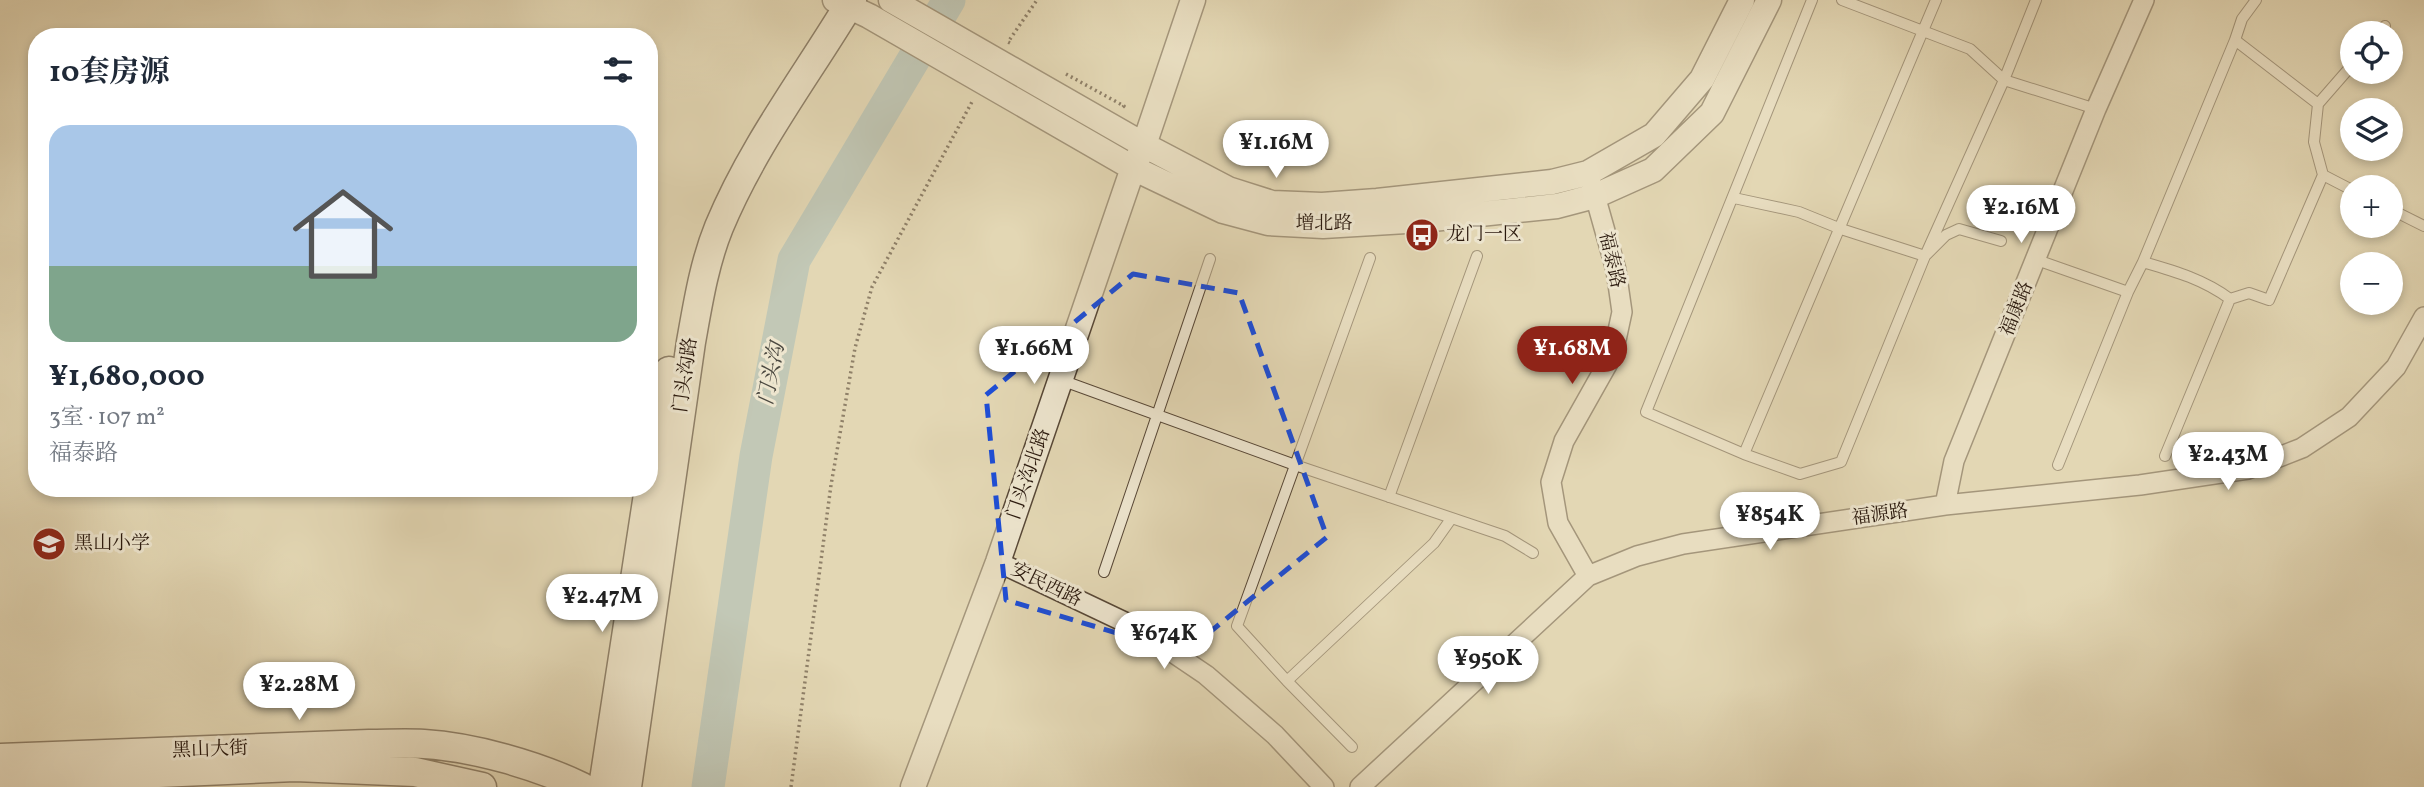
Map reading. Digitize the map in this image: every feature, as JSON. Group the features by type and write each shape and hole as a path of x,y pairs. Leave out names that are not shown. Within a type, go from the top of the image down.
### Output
{"main road":[{"name":"门头沟路","path":"658,427 688,273 707,218 744,139 842,1"},
{"name":"门头沟路","path":"627,787 702,280 719,228 749,162 842,1"},
{"name":"门头沟路","path":"603,787 648,497"},
{"name":"黑山大街","path":"0,758 426,744 547,771 582,787"},
{"name":"黑山大街","path":"0,780 295,767 415,772 482,787"}],"street":[{"name":"门头沟北路","path":"913,787 999,562 1133,168 1144,145 1194,0"},
{"name":"增北路","path":"842,1 881,23 976,90 1223,211 1268,223 1323,226 1423,220 1557,206 1591,185 1654,135 1702,79 1742,0"},
{"name":"增北路","path":"892,1 1144,145 1228,189 1272,203 1322,205 1552,182 1591,185 1653,170 1712,113 1769,0"},
{"name":"福康路","path":"1945,505 1954,461 2096,109 2144,0"},
{"name":"福泰路","path":"1588,576 1559,523 1551,482 1564,441 1613,354 1622,312 1616,270 1591,185"},
{"name":"福源路","path":"1360,787 1588,576 1637,556 1683,544 1945,505 2140,485 2248,469 2302,448 2349,416 2396,367 2424,317"},
{"name":"安民西路","path":"999,562 1135,627 1206,675 1275,735 1324,787"}],"lane":[{"path":"1812,0 1646,412 1744,454 1800,474 1841,462 1925,256 2004,80 2036,0"},
{"path":"1842,0 1970,49 2004,80 2096,109"},
{"path":"1744,454 1936,0"},
{"path":"2058,465 2242,19 2256,0"},
{"path":"2235,40 2318,104"},
{"path":"2165,456 2230,299 2249,293 2269,300 2323,175 2314,142 2318,104 2340,79"},
{"path":"2323,175 2340,184"},
{"path":"1734,198 1799,212 1841,229 1925,256"},
{"path":"2403,216 2424,226"},
{"path":"1925,256 1946,235 1959,229 2001,241"},
{"path":"1390,498 1477,256"},
{"path":"1352,747 1237,626 1370,258"},
{"path":"1104,572 1210,259"},
{"path":"2037,260 2128,292"},
{"path":"2143,262 2186,274 2217,289 2230,299"},
{"path":"1061,380 1295,465 1505,536 1533,553"},
{"path":"1287,681 1434,543 1451,519"}],"path":[{"path":"1019,48 1008,42 1037,0"},
{"path":"1066,74 1124,106 1112,127"},
{"path":"791,787 831,485 855,348 872,287 976,90"}],"highlighted area":[{"path":"1133,274 1239,293 1327,537 1184,653 1006,600 986,395"}],"waterway":[{"name":"门头沟","path":"708,787 756,456 794,260 949,0"}],"place":[{"name":"龙门一区","path":"1422,235"},
{"name":"黑山小学","path":"49,544"}]}
